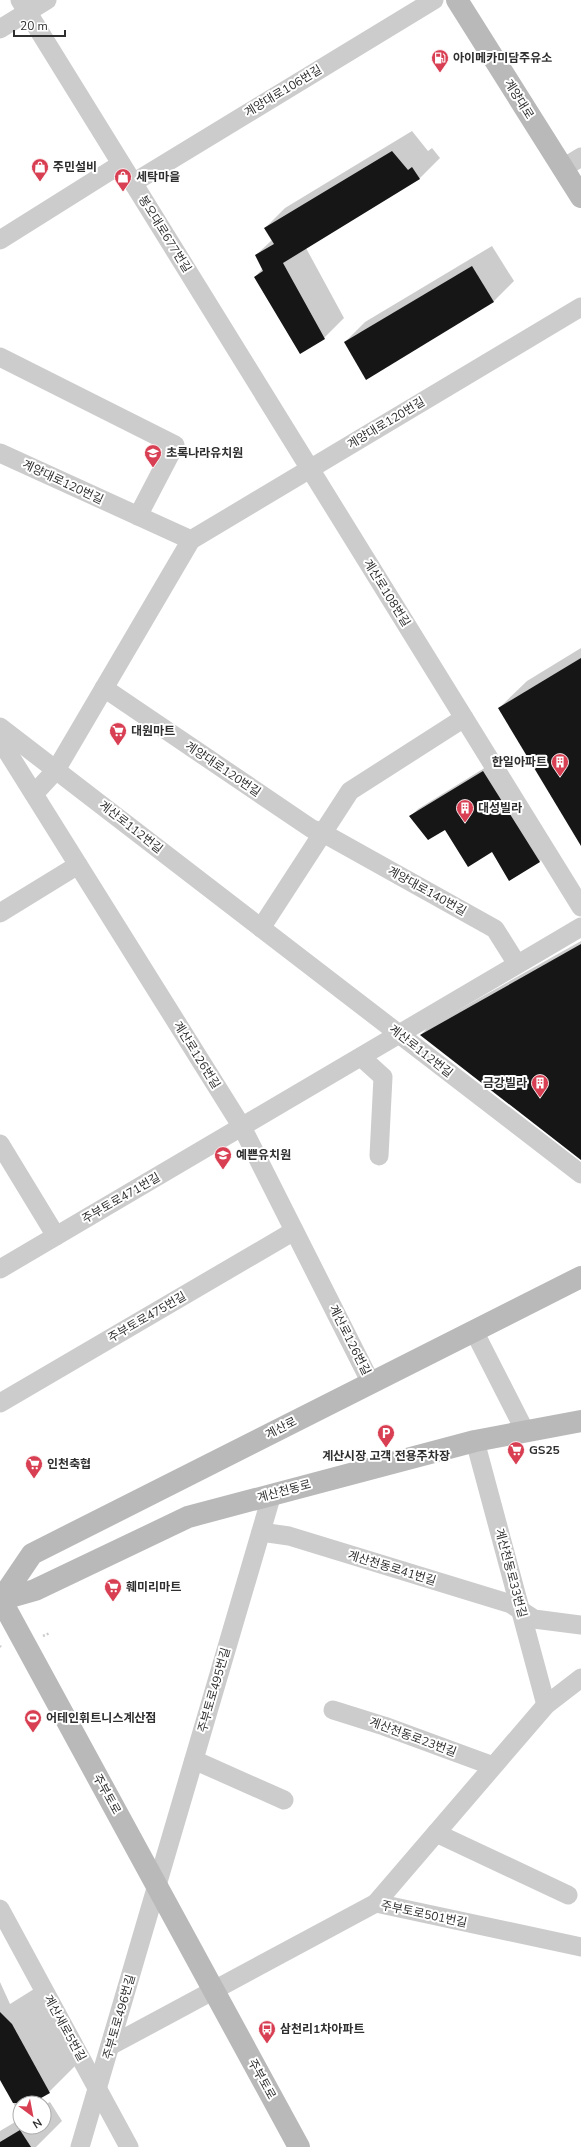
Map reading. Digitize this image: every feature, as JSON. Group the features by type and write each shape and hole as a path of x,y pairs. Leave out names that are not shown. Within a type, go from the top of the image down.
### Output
{"street":[{"path":"0,29 24,6 48,0"},
{"name":"계양대로106번길","path":"133,182 434,0"},
{"name":"계양대로","path":"457,0 581,198"},
{"name":"봉오대로677번길","path":"24,6 310,469"},
{"path":"563,168 581,156"},
{"path":"0,240 121,164"},
{"name":"계양대로120번길","path":"34,794 56,770 191,540 581,307"},
{"path":"0,357 175,445 138,516"},
{"name":"계양대로120번길","path":"0,453 191,540"},
{"name":"계산로108번길","path":"310,469 581,907"},
{"name":"계양대로120번길","path":"104,688 312,829 323,833"},
{"path":"261,928 350,791 464,718"},
{"name":"계산로112번길","path":"0,727 581,1174"},
{"name":"계산로126번길","path":"0,740 242,1127 371,1382"},
{"name":"계양대로140번길","path":"323,833 495,929 517,964"},
{"path":"0,913 78,865"},
{"path":"242,1127 581,927"},
{"path":"361,1057 383,1077 379,1156"},
{"name":"주부토로471번길","path":"0,1269 242,1127"},
{"path":"0,1144 56,1236"},
{"name":"주부토로475번길","path":"0,1403 294,1231"},
{"name":"계산로","path":"0,1600 32,1554 581,1277"},
{"path":"474,1331 525,1431"},
{"name":"계산천동로","path":"0,1600 35,1590 188,1517 475,1441 581,1421"},
{"name":"계산천동로33번길","path":"475,1441 546,1705"},
{"name":"주부토로495번길","path":"157,1886 272,1494"},
{"name":"계산천동로41번길","path":"261,1532 297,1538 511,1604 521,1609 534,1619 581,1624"},
{"name":"주부토로","path":"0,1600 299,2147"},
{"path":"376,1903 546,1705 581,1678"},
{"name":"계산천동로23번길","path":"333,1710 384,1726 493,1766"},
{"path":"194,1760 284,1800"},
{"path":"436,1833 568,1895"},
{"name":"주부토로496번길","path":"80,2147 157,1886"},
{"name":"주부토로501번길","path":"214,1990 376,1903 581,1947"},
{"name":"계산새로5번길","path":"0,1909 129,2147"},
{"path":"110,2046 214,1990"}],"building":[{"path":"392,151 408,170 412,167 420,179 283,263 325,339 300,354 254,277 263,271 255,255 274,244 264,228"},
{"path":"472,266 494,302 366,380 344,342"},
{"name":"한일아파트","path":"581,658 581,846 498,708"},
{"name":"대성빌라","path":"483,771 540,862 509,881 492,852 468,867 445,830 428,840 409,816"},
{"name":"금강빌라","path":"581,944 581,1160 420,1035"},
{"path":"0,2012 12,2024 50,2093 46,2095 12,2095 12,2101 0,2080"},
{"path":"12,2135 23,2135 31,2147 0,2147 0,2142"}],"place":[{"name":"아이메카미담주유소","path":"440,73"},
{"name":"주민설비","path":"40,182"},
{"name":"세탁마을","path":"123,192"},
{"name":"초록나라유치원","path":"153,468"},
{"name":"대원마트","path":"118,746"},
{"name":"한일아파트","path":"560,777"},
{"name":"대성빌라","path":"465,823"},
{"name":"금강빌라","path":"540,1098"},
{"name":"예쁜유치원","path":"223,1170"},
{"name":"계산시장 고객 전용주차장","path":"386,1448"},
{"name":"GS25","path":"516,1465"},
{"name":"인천축협","path":"34,1479"},
{"name":"훼미리마트","path":"113,1602"},
{"name":"어테인휘트니스계산점","path":"33,1733"},
{"name":"삼천리1차아파트","path":"267,2044"}]}
